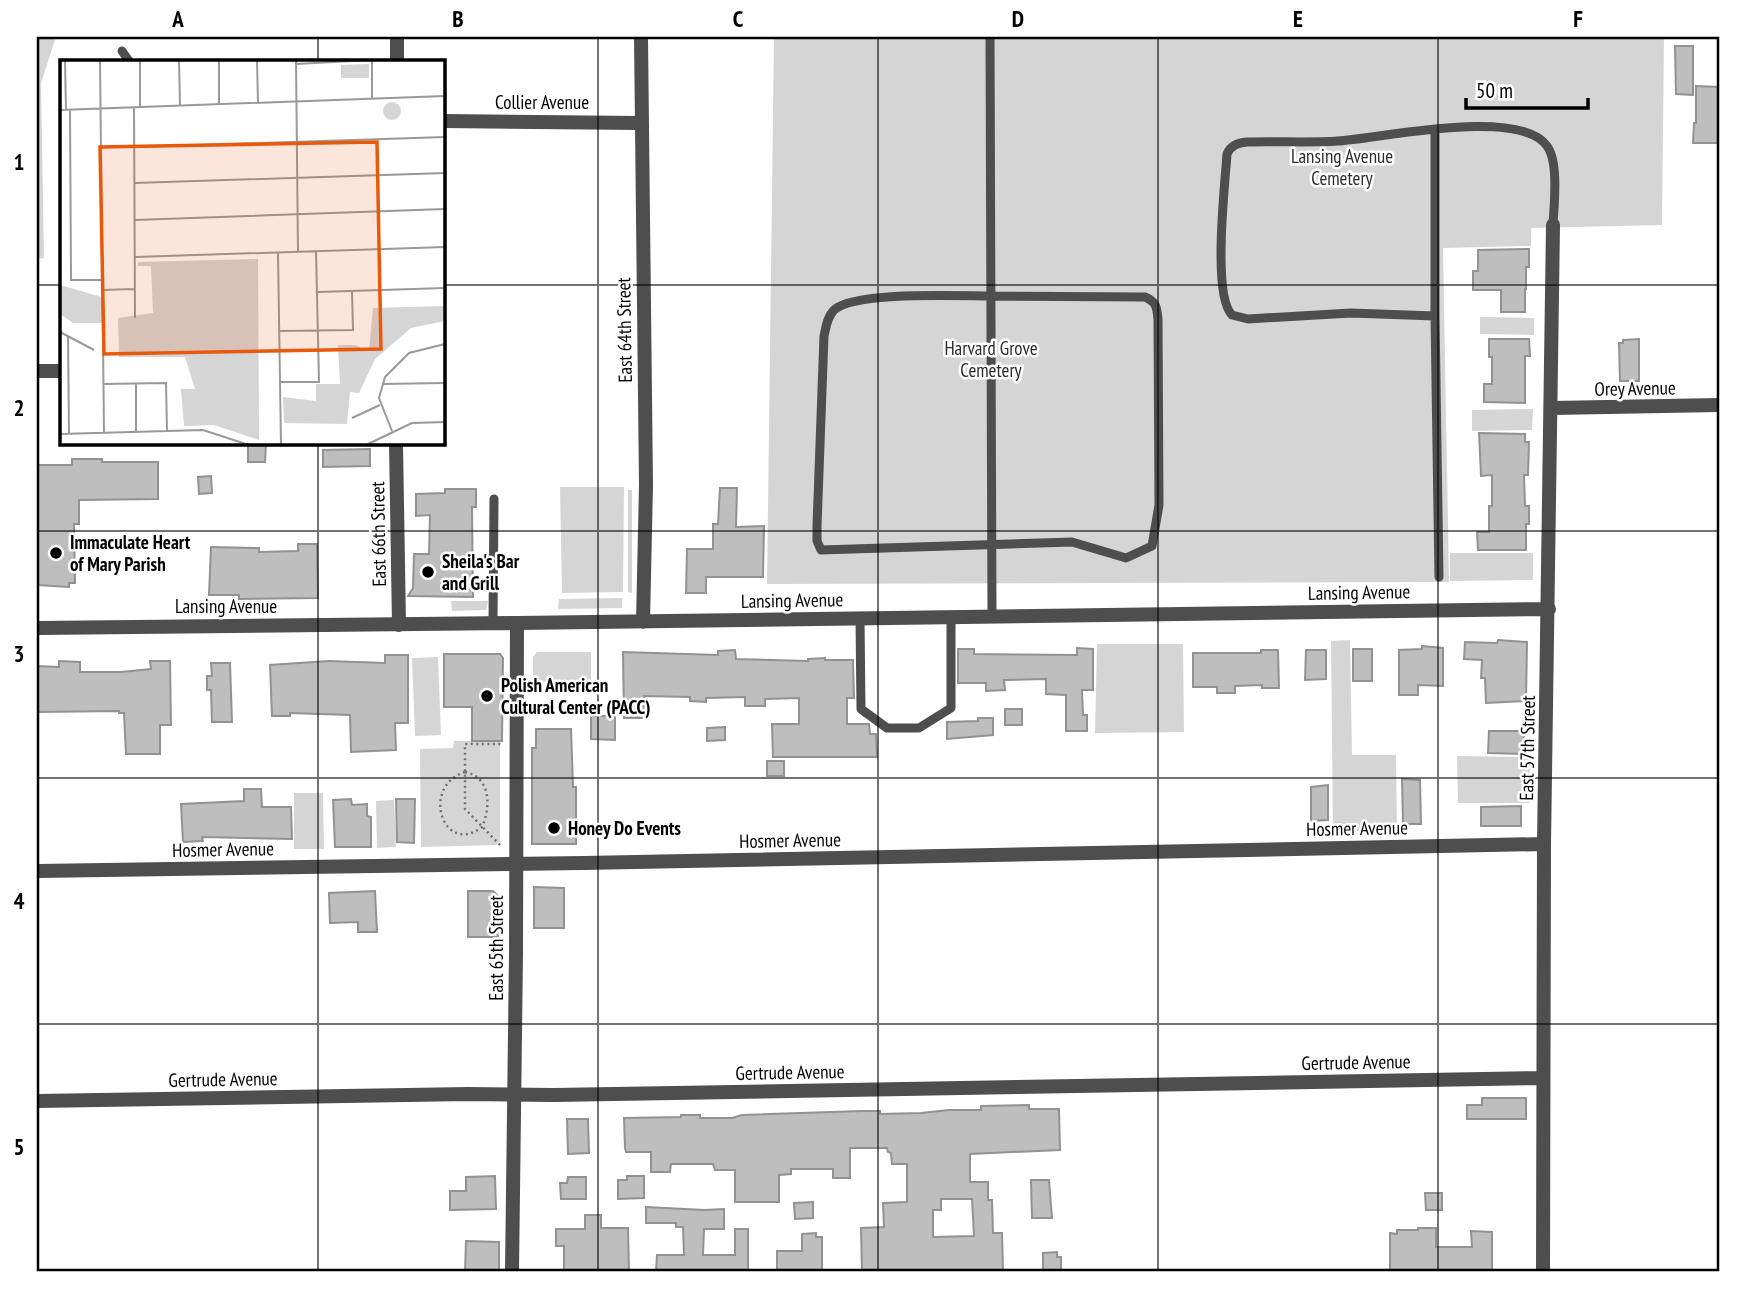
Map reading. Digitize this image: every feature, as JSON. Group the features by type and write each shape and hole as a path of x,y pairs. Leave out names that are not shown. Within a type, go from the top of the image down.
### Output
{"street":[{"path":"397,37 397,60"},
{"name":"East 64th Street","path":"641,37 646,485 643,622"},
{"name":"Collier Avenue","path":"444,121 640,123"},
{"name":"East 57th Street","path":"1543,1272 1544,844 1553,225"},
{"path":"37,371 60,371"},
{"name":"Orey Avenue","path":"1552,408 1719,405"},
{"name":"East 66th Street","path":"396,444 399,625"},
{"name":"Lansing Avenue","path":"37,628 1549,609"},
{"name":"East 65th Street","path":"512,1272 517,623"},
{"name":"Hosmer Avenue","path":"37,871 1544,844"},
{"name":"Gertrude Avenue","path":"37,1101 1543,1078"}],"lane":[{"path":"990,37 992,616"},
{"path":"122,51 128,60"},
{"path":"1435,316 1351,313 1239,318 1231,315 1224,306 1221,253 1227,154 1234,145 1247,142 1340,141 1490,126 1519,130 1539,137 1549,148 1553,162 1553,225"},
{"path":"1435,130 1439,577"},
{"path":"1145,297 1154,300 1158,320 1159,505 1152,546 1126,558 1072,542 991,544 821,550 817,541 824,336 828,316 844,304 874,298 1145,297"},
{"path":"493,624 495,499"},
{"path":"859,618 861,709 887,728 919,728 951,708 951,617"}],"path":[{"path":"501,847 465,809 465,744 504,744"},
{"path":"465,772 481,782 488,795 488,811 482,827 470,835 454,833 448,828 441,812 443,789 451,778 465,772"}],"green space":[{"path":"37,37 56,37 41,83 44,258 37,259"},
{"path":"774,37 1664,37 1662,225 1531,228 1531,246 1443,248 1449,582 767,584"},
{"path":"1480,317 1534,318 1534,335 1480,334"},
{"path":"1533,409 1532,430 1472,431 1472,410"},
{"path":"560,487 624,487 623,592 562,593"},
{"path":"628,490 632,490 632,593 628,592"},
{"path":"1450,553 1533,553 1533,580 1450,581"},
{"path":"622,598 622,608 558,609 559,599"},
{"path":"451,601 488,601 486,610 452,611"},
{"path":"1350,640 1352,755 1396,755 1397,830 1333,832 1331,641"},
{"path":"1097,644 1183,644 1184,732 1095,733"},
{"path":"537,652 591,652 591,681 533,682 533,657"},
{"path":"438,657 441,735 415,736 412,658"},
{"path":"454,741 500,741 500,841 496,845 421,847 420,749 453,748"},
{"path":"1457,756 1530,757 1529,803 1458,803"},
{"path":"294,793 323,793 324,849 294,849"},
{"path":"394,800 396,847 377,848 376,801"}],"building":[{"path":"1675,46 1693,46 1693,95 1676,94"},
{"path":"1696,86 1719,87 1719,143 1693,143"},
{"path":"1529,249 1525,312 1501,312 1501,290 1473,290 1473,271 1478,271 1478,250"},
{"path":"1489,339 1529,339 1530,356 1525,356 1525,403 1484,402 1484,384 1492,384"},
{"path":"1639,339 1639,381 1620,381 1619,343 1623,343 1623,340"},
{"path":"1479,433 1525,434 1525,442 1529,442 1528,475 1524,475 1525,506 1529,506 1526,550 1478,550 1477,532 1489,532 1489,506 1492,506 1492,475 1481,476"},
{"path":"248,444 266,444 265,462 248,462"},
{"path":"370,449 370,466 323,467 323,450"},
{"path":"72,459 158,462 158,499 79,500 79,524 74,524 75,583 69,583 69,587 37,585 37,465 72,465"},
{"path":"211,476 212,493 199,494 198,477"},
{"path":"720,488 737,488 736,527 764,526 763,577 706,577 706,593 686,593 687,549 713,549 713,524 718,524"},
{"path":"445,489 476,489 476,507 472,507 473,597 408,596 413,588 414,554 429,554 430,515 416,516 416,494 445,493"},
{"path":"298,544 317,544 318,598 239,599 239,595 209,595 211,547 259,548 259,552 298,551"},
{"path":"1498,640 1527,642 1526,701 1486,703 1485,678 1481,678 1482,660 1464,659 1465,642 1497,643"},
{"path":"1422,646 1443,648 1443,686 1418,685 1418,695 1399,695 1399,650 1422,649"},
{"path":"1077,648 1093,649 1093,690 1082,690 1087,731 1066,731 1066,695 1046,694 1046,679 1004,680 1005,690 986,691 986,683 958,683 958,649 974,649 974,654 1077,655"},
{"path":"1353,649 1372,649 1372,681 1353,681"},
{"path":"735,650 736,659 853,660 854,698 847,698 847,724 869,724 870,734 876,734 877,757 773,757 772,724 799,724 799,698 765,699 765,706 745,706 745,697 706,698 706,702 690,701 690,697 644,696 645,718 624,718 623,652 718,655 718,651"},
{"path":"1261,650 1278,650 1279,688 1262,688 1262,685 1235,686 1235,693 1217,693 1217,687 1193,687 1193,653 1261,653"},
{"path":"1306,650 1326,650 1326,679 1305,680"},
{"name":"Polish American Cultural Center (PACC)","path":"444,654 500,654 503,658 502,741 472,741 472,707 444,707"},
{"path":"385,655 408,655 408,723 395,723 396,750 351,752 350,715 290,713 290,716 272,716 270,665 329,661 385,663"},
{"path":"59,661 80,662 80,672 121,672 151,669 150,661 170,661 171,725 160,725 160,754 126,754 124,713 119,711 37,712 37,666 59,667"},
{"path":"211,663 230,663 232,722 212,722 211,690 207,690 207,676 212,676"},
{"path":"1005,709 1022,709 1022,725 1005,725"},
{"path":"591,716 615,716 615,740 591,739"},
{"path":"978,718 993,718 993,735 947,739 947,722 978,721"},
{"path":"725,727 725,740 707,741 707,728"},
{"path":"536,729 571,729 573,787 576,787 576,844 532,844 532,748 536,748"},
{"path":"1489,731 1524,731 1524,754 1488,753"},
{"path":"767,761 784,761 784,776 767,776"},
{"path":"1402,779 1420,780 1421,824 1403,824"},
{"path":"1328,785 1328,820 1311,821 1311,787"},
{"path":"244,789 261,789 262,807 291,807 292,839 202,837 203,841 183,842 181,804 244,801"},
{"path":"351,799 352,805 367,804 367,816 371,817 371,847 335,847 333,800"},
{"path":"396,799 415,799 414,843 397,842"},
{"path":"1521,806 1521,826 1481,826 1481,807"},
{"path":"534,887 564,888 564,928 534,928"},
{"path":"375,891 377,932 358,932 358,922 330,923 329,893"},
{"path":"468,891 493,891 499,897 498,937 468,937"},
{"path":"1482,1098 1526,1098 1526,1119 1467,1119 1467,1105 1482,1105"},
{"path":"1029,1105 1029,1109 1059,1109 1060,1150 970,1154 970,1182 988,1182 988,1200 992,1200 993,1233 1002,1233 1003,1272 862,1272 861,1228 884,1227 883,1203 907,1202 907,1164 892,1164 891,1153 887,1148 850,1148 850,1178 833,1178 833,1169 791,1169 791,1174 779,1175 779,1202 735,1202 735,1170 715,1170 713,1164 671,1164 670,1172 651,1172 651,1152 626,1152 625,1148 624,1118 700,1115 700,1118 732,1118 742,1115 862,1111 880,1111 880,1114 921,1113 981,1110 981,1106","holes":["941,1199 972,1199 974,1236 933,1237 933,1210 941,1210"]},
{"path":"567,1119 588,1119 589,1153 568,1154"},
{"path":"495,1176 496,1209 450,1210 450,1191 466,1191 466,1177"},
{"path":"627,1176 644,1176 644,1198 618,1199 618,1180 627,1180"},
{"path":"568,1177 586,1177 586,1199 561,1199 560,1183 567,1183"},
{"path":"1031,1180 1049,1180 1052,1218 1032,1218"},
{"path":"1425,1193 1442,1193 1442,1210 1426,1210"},
{"path":"813,1202 813,1218 795,1219 794,1203"},
{"path":"646,1207 724,1209 724,1229 704,1229 703,1255 735,1255 735,1229 748,1229 748,1272 656,1272 657,1255 684,1255 683,1227 676,1227 676,1223 646,1223"},
{"path":"585,1215 601,1215 601,1228 628,1228 629,1272 564,1272 564,1246 556,1246 556,1229 585,1229"},
{"path":"1436,1228 1436,1247 1472,1247 1471,1231 1492,1232 1492,1272 1390,1272 1390,1233 1397,1234 1397,1230"},
{"path":"816,1233 816,1237 822,1237 822,1272 777,1272 777,1251 802,1251 802,1234"},
{"path":"466,1241 499,1242 499,1272 465,1272"},
{"path":"1057,1252 1057,1257 1061,1257 1061,1272 1043,1272 1043,1253"}],"place":[{"name":"Immaculate Heart of Mary Parish","path":"56,553"},
{"name":"Sheila's Bar and Grill","path":"428,572"},
{"name":"Polish American Cultural Center (PACC)","path":"487,696"},
{"name":"Honey Do Events","path":"554,828"}],"park label":[{"name":"Lansing Avenue Cemetery","path":"1342,167"},
{"name":"Harvard Grove Cemetery","path":"991,359"}]}
